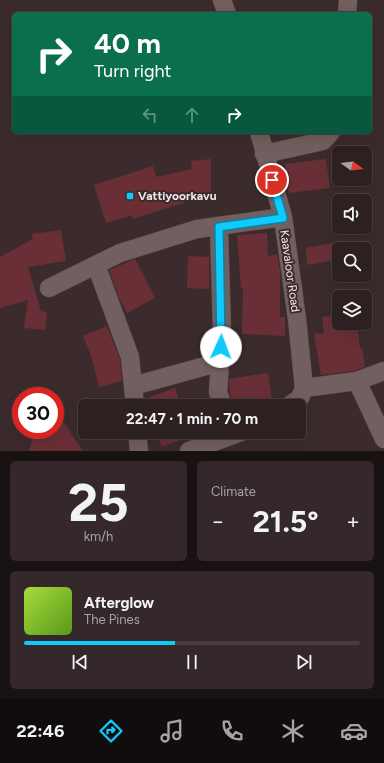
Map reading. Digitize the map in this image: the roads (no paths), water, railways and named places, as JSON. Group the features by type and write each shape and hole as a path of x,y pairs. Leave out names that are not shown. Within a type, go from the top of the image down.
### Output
{"street":[{"path":"222,0 225,12"},
{"path":"347,12 348,0"},
{"name":"Kaavaloor Road","path":"259,134 283,218 297,319 304,388"},
{"path":"264,154 323,141 329,134"},
{"path":"49,288 120,253 190,231 283,218"},
{"path":"219,227 222,333 218,392 220,399"},
{"path":"96,265 130,356 134,399"},
{"path":"133,386 220,362"},
{"path":"299,399 304,388 357,381 384,371"},
{"path":"357,381 384,439"},
{"path":"138,439 139,451"},
{"path":"189,451 221,439"}],"place":[{"name":"Vattiyoorkavu","path":"130,196"}]}
